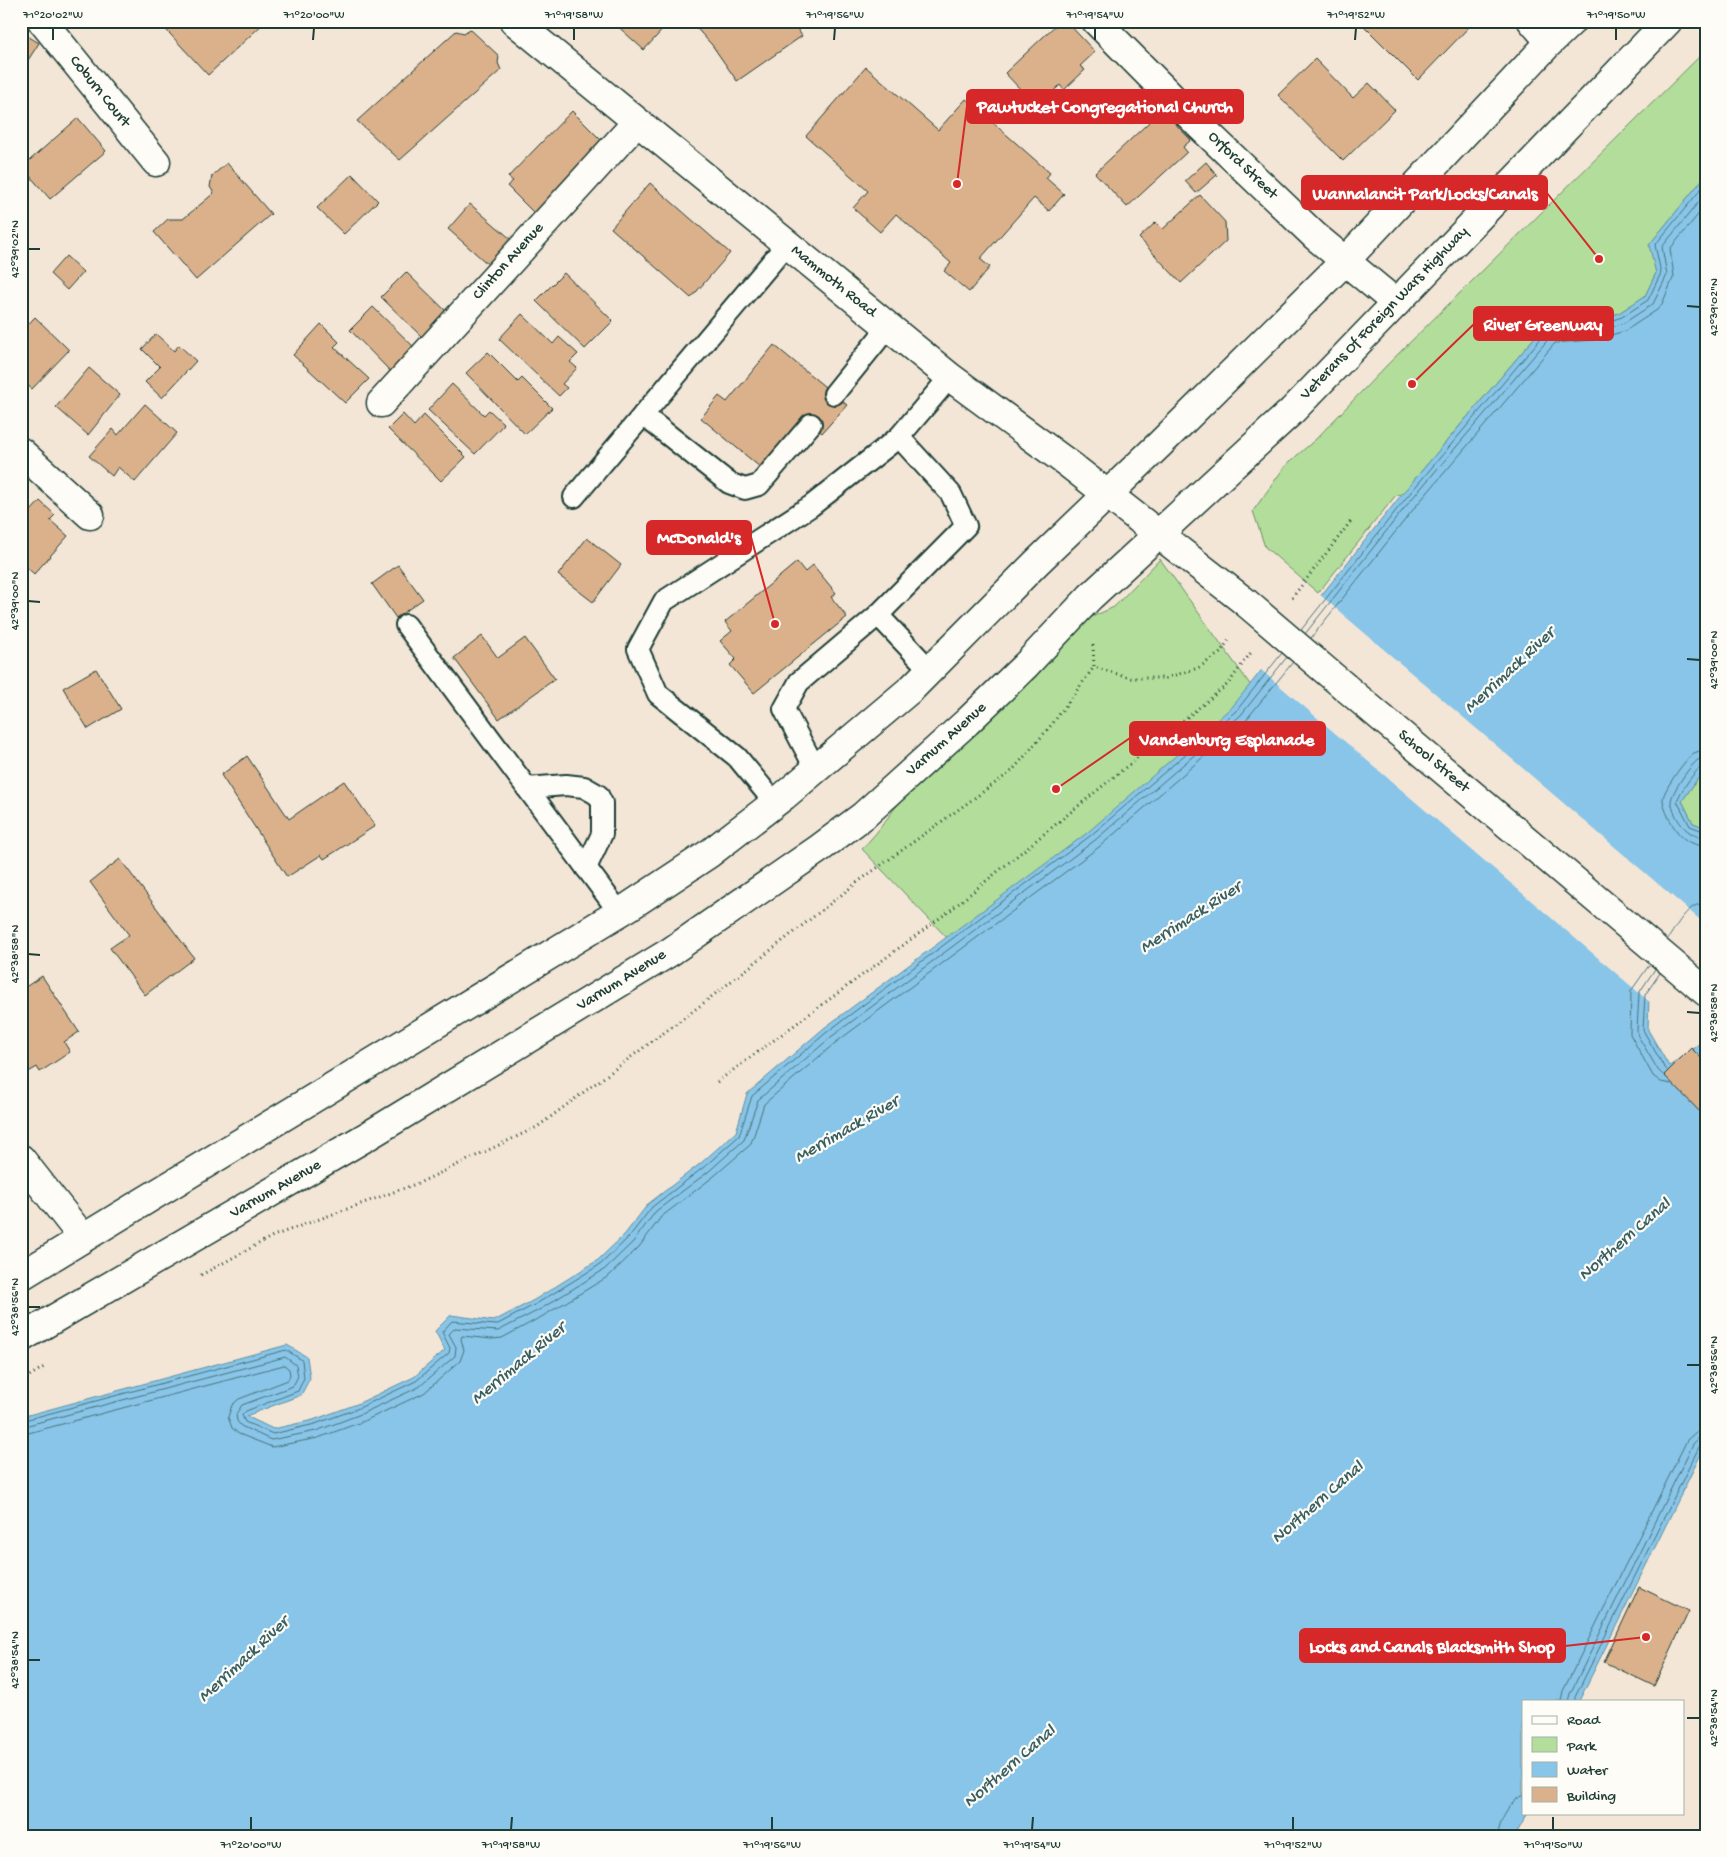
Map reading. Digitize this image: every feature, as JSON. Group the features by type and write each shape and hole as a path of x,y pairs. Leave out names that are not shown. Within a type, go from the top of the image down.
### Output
{"main road":[{"name":"Coburn Court","path":"42,21 156,162"},
{"name":"Mammoth Road","path":"514,21 950,377 1070,465 1158,534"},
{"name":"Orford Street","path":"1096,21 1201,127 1314,236 1396,303"},
{"path":"1532,21 1550,42"},
{"path":"21,1276 619,912 710,853 816,770 912,688 1345,261 1550,42 1572,21"},
{"name":"Veterans Of Foreign Wars Highway","path":"1158,534 1292,410 1668,21"},
{"name":"Clinton Avenue","path":"381,403 637,122"},
{"path":"21,452 90,515"},
{"name":"School Street","path":"1158,534 1244,601 1706,992"},
{"name":"Varnum Avenue","path":"21,1338 371,1134 550,1026 670,952 820,848 863,816 968,722 1026,666 1090,597 1158,534"},
{"path":"21,1159 83,1238"}],"lane":[{"path":"574,497 787,244"},
{"path":"834,394 888,327"},
{"path":"775,803 736,757 658,694 638,649 664,601 811,506 899,437 950,377"},
{"path":"642,415 729,483 745,489 759,485 810,424"},
{"path":"816,770 784,709 799,682 878,614 966,526 951,494 899,437"},
{"path":"878,614 930,670"},
{"path":"406,625 619,912"},
{"path":"527,788 566,785 584,787 598,795 602,803 602,834 586,868"}],"path":[{"path":"1287,606 1350,521"},
{"path":"1094,666 1131,678 1166,678 1198,668 1220,652 1230,638"},
{"path":"197,1278 274,1236 421,1182 536,1127 701,1005 859,881 1012,771 1053,723 1094,666 1093,644"},
{"path":"717,1082 948,912 1228,684 1258,644"},
{"path":"21,1380 46,1366"}],"green space":[{"path":"1706,50 1706,175 1650,244 1656,273 1645,296 1619,313 1590,322 1546,324 1402,494 1396,495 1318,593 1265,547 1253,511 1286,465 1316,439 1386,366"},
{"path":"1160,559 1272,715 995,988 862,849 898,804 928,773 1043,639 1114,607"},
{"path":"1706,767 1706,828 1693,823 1682,801"}],"water":[{"path":"1706,175 1706,767 1682,801 1693,823 1706,828 1706,915 1704,922 1649,996 1648,1030 1669,1066 1706,1039 1706,1444 1579,1700 1522,1700 1522,1814 1527,1814 1515,1836 21,1836 21,1417 287,1345 307,1357 310,1378 301,1395 246,1416 273,1429 313,1420 357,1404 414,1377 445,1350 435,1331 451,1315 494,1321 534,1300 598,1260 625,1234 648,1204 701,1163 736,1132 747,1094 824,1028 1087,833 1233,706 1402,494 1546,324 1590,322 1619,313 1645,296 1656,273 1649,245"}],"pier":[{"path":"1319,594 1705,924 1652,997 1652,1004 1260,669"}],"building":[{"path":"158,21 266,21 208,75"},
{"path":"612,21 661,21 666,26 644,50"},
{"path":"690,21 740,21 744,25 749,21 792,21 802,36 737,81 712,45"},
{"path":"1060,21 1066,21 1095,52 1080,66 1085,70 1064,90 1060,85 1037,107 1005,73"},
{"path":"1359,21 1464,21 1469,27 1418,80"},
{"path":"470,29 499,56 498,63 501,70 400,160 357,121 456,31 464,33"},
{"path":"21,32 39,43 21,71"},
{"path":"1315,59 1353,98 1369,83 1395,110 1343,161 1278,95"},
{"path":"866,67 938,130 966,99 1050,173 1046,178 1064,194 1049,211 1034,198 980,259 990,267 969,292 944,271 951,263 896,214 880,232 853,208 868,191 806,136"},
{"path":"1162,110 1191,140 1183,147 1187,152 1127,207 1095,173"},
{"path":"572,111 601,140 591,151 595,156 537,216 507,186 513,181 508,177"},
{"path":"78,118 106,151 50,199 22,167"},
{"path":"1206,162 1217,175 1196,193 1185,181"},
{"path":"227,163 271,214 196,280 154,232 168,219 183,219 214,193 210,187 212,176"},
{"path":"352,174 378,201 344,234 317,208"},
{"path":"650,183 730,253 691,298 611,228"},
{"path":"1200,195 1225,222 1226,241 1181,283 1139,238 1156,222 1163,229"},
{"path":"470,204 512,240 490,266 448,229"},
{"path":"66,256 83,272 67,290 50,274"},
{"path":"406,272 448,313 423,338 381,297"},
{"path":"564,273 613,321 585,349 536,301"},
{"path":"373,307 416,349 392,373 350,330"},
{"path":"522,314 553,344 559,337 578,354 570,362 577,368 562,384 567,388 559,396 499,339"},
{"path":"35,317 69,350 32,389 21,380 21,332"},
{"path":"321,324 339,342 334,347 369,379 345,403 293,355"},
{"path":"156,334 174,351 179,345 196,361 162,398 145,382 160,367 142,349"},
{"path":"774,345 847,405 822,433 803,418 761,468 701,418 719,396 727,402"},
{"path":"488,352 518,382 522,378 552,408 525,434 466,373"},
{"path":"89,368 120,395 88,435 56,407"},
{"path":"452,384 484,415 489,410 504,424 475,454 428,410"},
{"path":"145,404 177,433 135,482 118,467 112,476 89,456 113,429 118,435"},
{"path":"403,414 414,426 424,415 466,457 441,481 388,429"},
{"path":"40,501 55,515 50,520 68,536 34,574 21,562 21,522"},
{"path":"587,538 621,565 593,602 558,575"},
{"path":"797,562 805,572 813,565 836,593 831,597 847,617 754,693 730,665 736,659 720,641 732,631 725,622"},
{"path":"398,565 423,599 396,618 372,584"},
{"path":"482,636 498,658 525,638 555,679 499,719 454,658"},
{"path":"96,669 121,709 88,729 63,688"},
{"path":"247,756 289,819 344,781 375,826 324,859 321,855 287,877 221,775"},
{"path":"120,859 194,958 145,995 110,948 129,935 90,882"},
{"path":"42,976 79,1032 64,1042 70,1052 40,1072 37,1067 27,1073 21,1063 21,990"},
{"path":"1691,1048 1706,1063 1706,1118 1664,1075"},
{"path":"1639,1587 1689,1611 1654,1686 1604,1662"}],"place":[{"name":"Pawtucket Congregational Church","path":"957,184"},
{"name":"Wannalancit Park/Locks/Canals","path":"1599,259"},
{"name":"River Greenway","path":"1412,384"},
{"name":"McDonald's","path":"775,624"},
{"name":"Vandenburg Esplanade","path":"1056,789"},
{"name":"Locks and Canals Blacksmith Shop","path":"1646,1637"}],"water label":[{"name":"Merrimack River","path":"1510,671"},
{"name":"Merrimack River","path":"1191,918"},
{"name":"Merrimack River","path":"847,1130"},
{"name":"Northern Canal","path":"1625,1240"},
{"name":"Merrimack River","path":"519,1364"},
{"name":"Northern Canal","path":"1318,1503"},
{"name":"Merrimack River","path":"244,1660"},
{"name":"Northern Canal","path":"1010,1767"}]}
